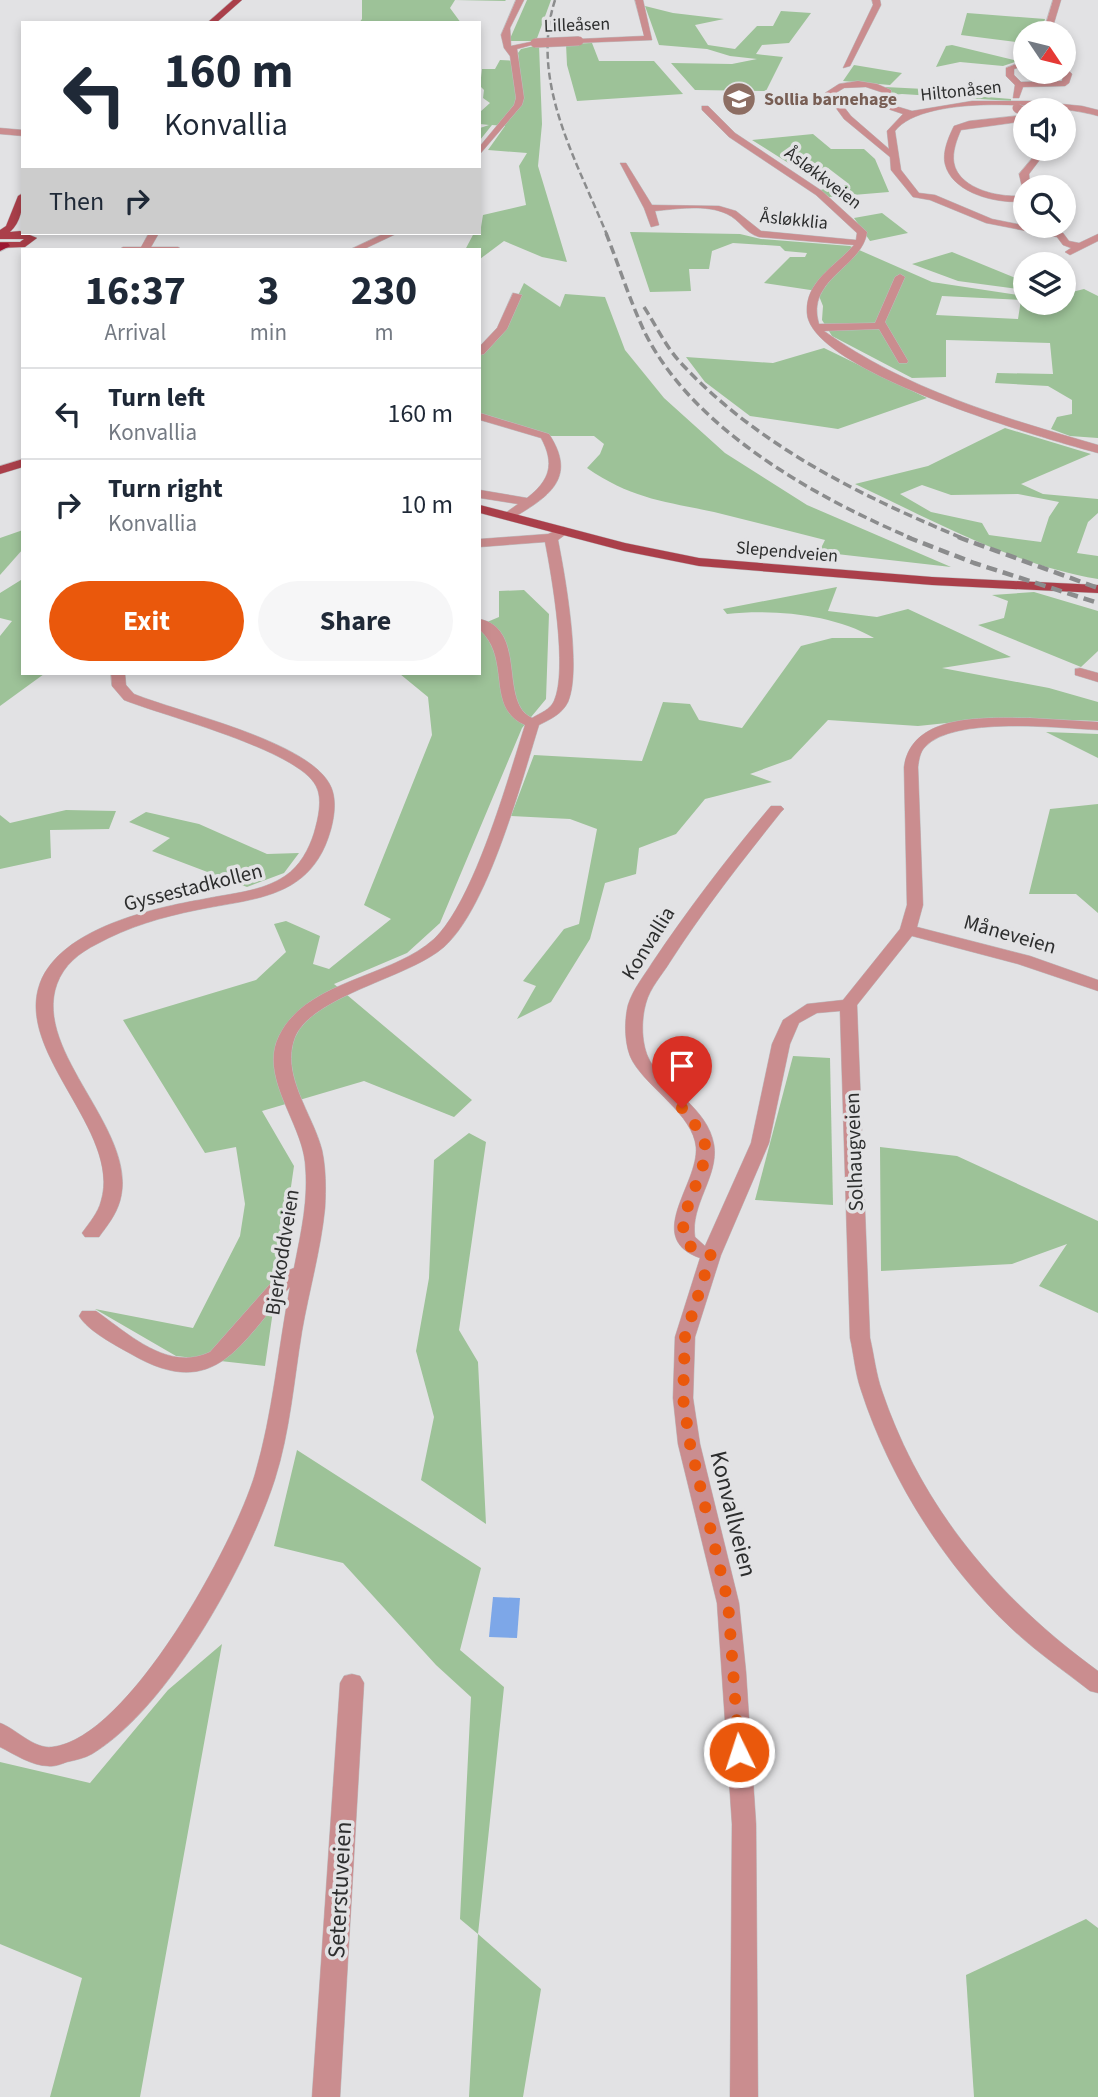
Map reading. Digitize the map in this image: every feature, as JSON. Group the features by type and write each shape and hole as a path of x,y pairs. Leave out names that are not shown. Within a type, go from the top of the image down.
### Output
{"main road":[{"path":"213,21 238,0"},
{"path":"221,21 246,0"},
{"path":"2,243 21,202"},
{"path":"2,243 30,240"},
{"path":"2,243 21,257"},
{"path":"0,470 21,464"},
{"name":"Slependveien","path":"481,509 558,535 711,563 957,583 1098,589"}],"street":[{"name":"Lilleåsen","path":"513,54 506,49 504,39 507,26 520,0"},
{"name":"Lilleåsen","path":"481,150 518,105 519,83 513,48 535,43 649,38 639,0"},
{"path":"846,66 877,5 876,0"},
{"path":"1051,21 1057,0"},
{"path":"1018,98 1019,85 1042,84"},
{"name":"Hiltonåsen","path":"894,156 855,124 832,100 830,93 836,87 845,85 880,88 888,92 888,106 912,114"},
{"name":"Hiltonåsen","path":"1013,106 963,105 912,114 898,122 891,131 896,170 916,195 932,197 985,219 1060,235 1066,243 1080,247"},
{"name":"Åsløkkveien","path":"705,108 732,135 802,180 862,232 857,250 831,270 817,291 810,315 815,327"},
{"name":"Hiltonåsen","path":"1076,108 1098,116"},
{"name":"Hiltonåsen","path":"1076,113 1098,116"},
{"name":"Hiltonåsen","path":"1013,119 969,124 956,129 950,165 976,190 1013,204"},
{"path":"0,130 21,131"},
{"path":"1024,175 1034,161"},
{"path":"623,165 649,208 654,225"},
{"name":"Hiltonåsen","path":"976,190 969,195 1007,225"},
{"name":"Hiltonåsen","path":"1009,201 1013,200"},
{"name":"Åsløkklia","path":"649,208 717,209 735,215 750,232 860,243"},
{"path":"359,248 389,235"},
{"path":"1071,252 1098,237"},
{"path":"900,277 880,316 882,326 903,361"},
{"path":"481,351 502,329 517,295"},
{"path":"815,327 882,326"},
{"path":"815,327 848,352 933,395 995,418 1098,449"},
{"path":"481,416 545,436 553,446 558,471 551,484 507,516"},
{"path":"481,494 529,502"},
{"path":"481,543 558,535 565,676 562,700 555,711 534,723 514,712 509,700 500,644 481,625"},
{"path":"1080,672 1098,678"},
{"name":"Gyssestadkollen","path":"92,1233 106,1213 112,1196 112,1177 108,1153 47,1032 43,1012 45,994 58,965 84,945 130,923 185,908 257,894 295,877 318,844 324,830 327,803 323,782 305,767 265,746 129,697 119,686 118,675"},
{"name":"Bjerkoddveien","path":"0,1733 2,1737 50,1757 85,1748 161,1672 198,1617 251,1520 277,1426 315,1212 317,1174 312,1149 288,1086 282,1062 288,1035 304,1016 329,999 417,959 440,942 455,925 492,841 534,723"},
{"path":"848,1005 908,930 915,905 911,767 917,746 931,734 982,723 1098,726"},
{"name":"Konvallia","path":"711,1255 698,1252 688,1245 684,1233 684,1214 704,1164 705,1144 696,1125 641,1060 636,1037 637,1004 681,929 776,809"},
{"name":"Måneveien","path":"908,930 1024,960 1098,986"},
{"name":"Konvallveien","path":"744,2097 744,1824 734,1672 728,1602 690,1444 683,1398 685,1337 711,1255 760,1143 781,1044 792,1020 813,1008 848,1005"},
{"name":"Solhaugveien","path":"848,1005 860,1338 871,1389 910,1481 943,1532 1009,1612 1098,1684"},
{"path":"89,1316 166,1363 195,1368 217,1357 286,1279 294,1274 302,1275"},
{"name":"Seterstuveien","path":"326,2097 352,1684"}],"green space":[{"path":"362,0 455,0 450,8 460,21 360,21"},
{"path":"527,0 551,0 536,41 509,41"},
{"path":"645,6 673,13 724,19 695,25 708,45 735,49 757,26 773,26 781,11 811,13 789,43 762,45 756,54 783,57 766,91 695,90 671,63 732,64 757,59 730,56 707,49 659,45"},
{"path":"967,13 1045,19 1013,21 1013,42 961,35"},
{"path":"592,43 599,61 654,61 683,94 577,101 567,65 566,44"},
{"path":"539,45 542,124 538,166 567,262 542,257 504,241 481,258 481,248 466,248 473,235 481,235 483,215 526,205 519,166 527,153 488,150 505,126 492,125 481,139 481,128 489,125 481,124 481,111 490,103 483,98 482,69 495,69 500,60 519,61 518,53 521,49"},
{"path":"952,45 1013,60 1013,63 1003,66 960,62 936,67 946,46"},
{"path":"854,65 902,73 890,85 843,81"},
{"path":"885,87 964,91 963,95 1011,101 892,95"},
{"path":"813,134 831,149 864,149 875,159 889,192 829,197 820,190 849,184 828,168 801,171 752,140"},
{"path":"882,213 908,233 870,241 854,218"},
{"path":"630,232 740,234 761,239 850,246 932,282 1013,294 1013,300 942,296 936,315 1018,319 1019,315 1076,315 1076,291 1084,289 1098,296 1098,438 1070,436 1051,429 1057,417 1072,414 1072,400 1048,386 995,383 997,373 1053,374 1050,343 946,340 946,377 912,378 832,336 822,320 823,306 817,291 764,283 790,257 805,257 807,253 785,251 780,246 733,243 712,251 709,269 689,269 691,291 650,292"},
{"path":"952,252 1013,277 1013,288 958,281 912,264"},
{"path":"524,283 560,307 565,294 605,297 625,350 664,398 725,453 807,505 951,567 819,552 825,540 648,498 587,468 600,454 604,444 594,436 545,436 481,416 481,351 502,329"},
{"path":"824,348 927,398 838,429 750,416 705,382 686,357 773,363"},
{"path":"1005,428 1091,454 1021,484 1043,494 1098,499 1098,513 1088,522 1077,553 1098,556 1098,579 1066,572 1004,552 855,484 928,466","holes":["922,485 951,495 1018,494 1059,502 1049,517 1041,542 989,535 982,523 931,512 900,494"]},
{"path":"21,531 21,551 0,575 0,538"},
{"path":"21,580 21,675 43,675 0,706 0,636 12,621 0,618 0,593"},
{"path":"837,587 828,611 877,617 908,609 1011,657 942,668 1049,688 1098,702 1098,721 995,718 918,726 828,720 791,759 750,774 772,782 705,799 676,834 639,848 636,874 605,883 590,939 551,1002 517,1019 536,986 523,981 564,929 579,924 597,829 570,819 511,816 534,755 642,761 663,702 690,704 699,720 742,728 801,646 832,638 874,638 840,623 802,615 764,612 727,614 723,609"},
{"path":"524,590 549,614 546,699 522,728 440,923 407,953 334,984 472,1100 454,1117 364,1081 262,1111 294,1166 265,1366 176,1356 95,1309 193,1328 240,1236 245,1204 236,1147 205,1153 123,1020 256,980 286,952 274,924 286,921 320,936 313,964 329,969 391,919 364,905 432,735 428,697 401,675 481,675 481,625 499,617 499,591"},
{"path":"1034,592 1098,611 1098,651 1081,667 978,625 1004,618 1008,601 992,595"},
{"path":"1046,732 1098,734 1098,758"},
{"path":"1098,804 1098,913 1076,894 1029,894 1050,809"},
{"path":"66,810 116,811 109,829 50,830 51,858 0,869 0,815 10,823"},
{"path":"146,812 199,824 267,854 299,853 284,873 247,887 152,851 170,838 129,822"},
{"path":"793,1056 830,1058 833,1205 755,1200"},
{"path":"469,1133 486,1142 459,1330 478,1362 486,1524 421,1480 434,1417 416,1351 429,1278 434,1160"},
{"path":"880,1147 957,1156 1098,1221 1098,1313 1039,1286 1067,1244 1012,1264 881,1271"},
{"path":"297,1450 481,1568 460,1650 504,1687 478,1934 460,1919 471,1697 436,1665 343,1563 274,1546"},
{"path":"222,1644 140,2097 50,2097 82,1978 0,1944 0,1762 90,1783 168,1690"},
{"path":"1086,1919 1098,1928 1098,2097 974,2097 966,1975"},
{"path":"478,1934 541,1989 523,2097 469,2097"}],"water":[{"path":"493,1597 520,1598 517,1638 489,1637"}],"railway":[{"path":"555,0 549,30 548,60 552,90 560,120 607,235"},
{"path":"606,233 645,333 667,368 694,400 725,430 798,481 911,538"},
{"path":"644,307 679,361 709,391 775,443 847,485 962,538"},
{"path":"907,537 974,563 1098,603"},
{"path":"958,537 1098,588"}],"place":[{"name":"Sollia barnehage","path":"739,99"}],"route":[{"path":"682,1108 696,1125 705,1144 704,1164 684,1214 684,1233 688,1245 698,1252 711,1255 685,1337 683,1398 690,1444 728,1602 739,1752"}]}
